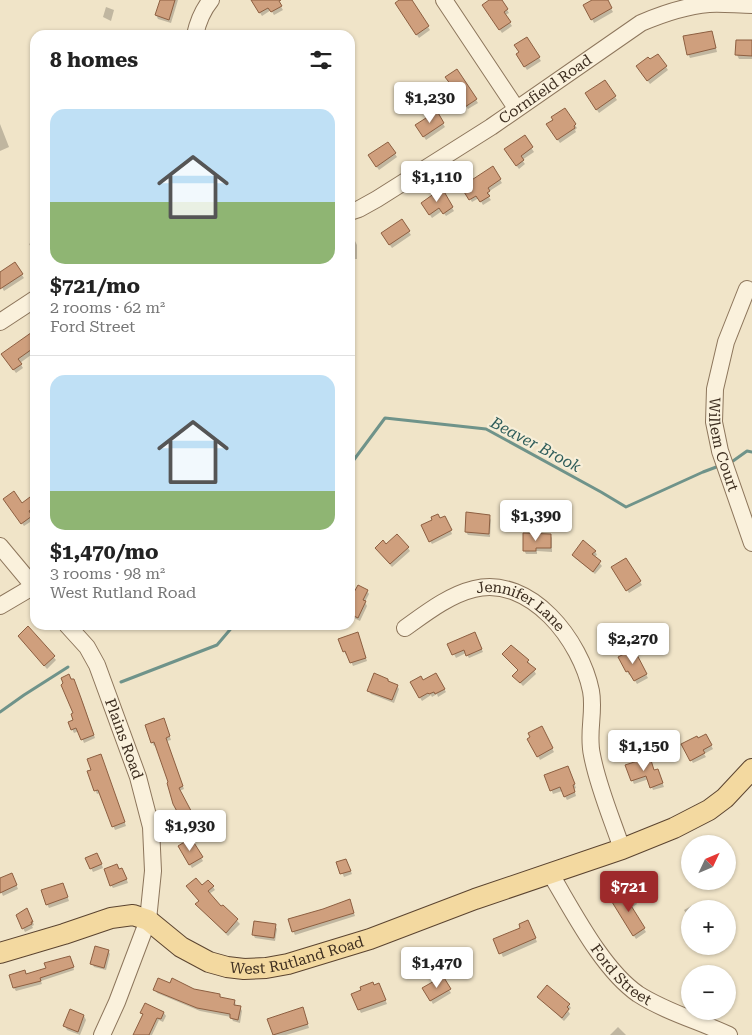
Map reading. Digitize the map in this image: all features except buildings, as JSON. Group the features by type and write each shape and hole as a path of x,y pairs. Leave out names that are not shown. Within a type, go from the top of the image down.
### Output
{"main road":[{"name":"West Rutland Road","path":"148,920 181,947 209,962 227,967 244,969 266,968 312,957 361,942 622,849 674,828 709,810 724,798 752,768"},
{"path":"0,953 111,918 133,915 148,920"}],"street":[{"path":"196,30 204,9 211,0"},
{"path":"444,0 516,108"},
{"name":"Cornfield Road","path":"355,210 378,199 491,126 641,23 679,9 709,4 752,5"},
{"name":"Willem Court","path":"747,289 726,342 715,389 714,422 720,451 752,543"},
{"path":"0,322 30,302"},
{"path":"0,546 30,582"},
{"name":"Jennifer Lane","path":"405,628 458,594 474,588 503,588 520,594 550,616 579,654 588,681 591,693 589,736 592,758 622,849"},
{"path":"0,606 30,589"},
{"name":"Plains Road","path":"72,630 87,647 97,665 147,806 151,827 153,871 148,920 117,1002 102,1035"},
{"name":"Ford Street","path":"550,874 604,961 620,979 652,1002 718,1033"}],"waterway":[{"name":"Beaver Brook","path":"355,458 385,418 486,429 626,507 719,466"},
{"name":"Beaver Brook","path":"733,461 747,451 752,452"},
{"name":"Beaver Brook","path":"121,682 217,645 230,630"},
{"name":"Beaver Brook","path":"0,712 68,667"}]}
